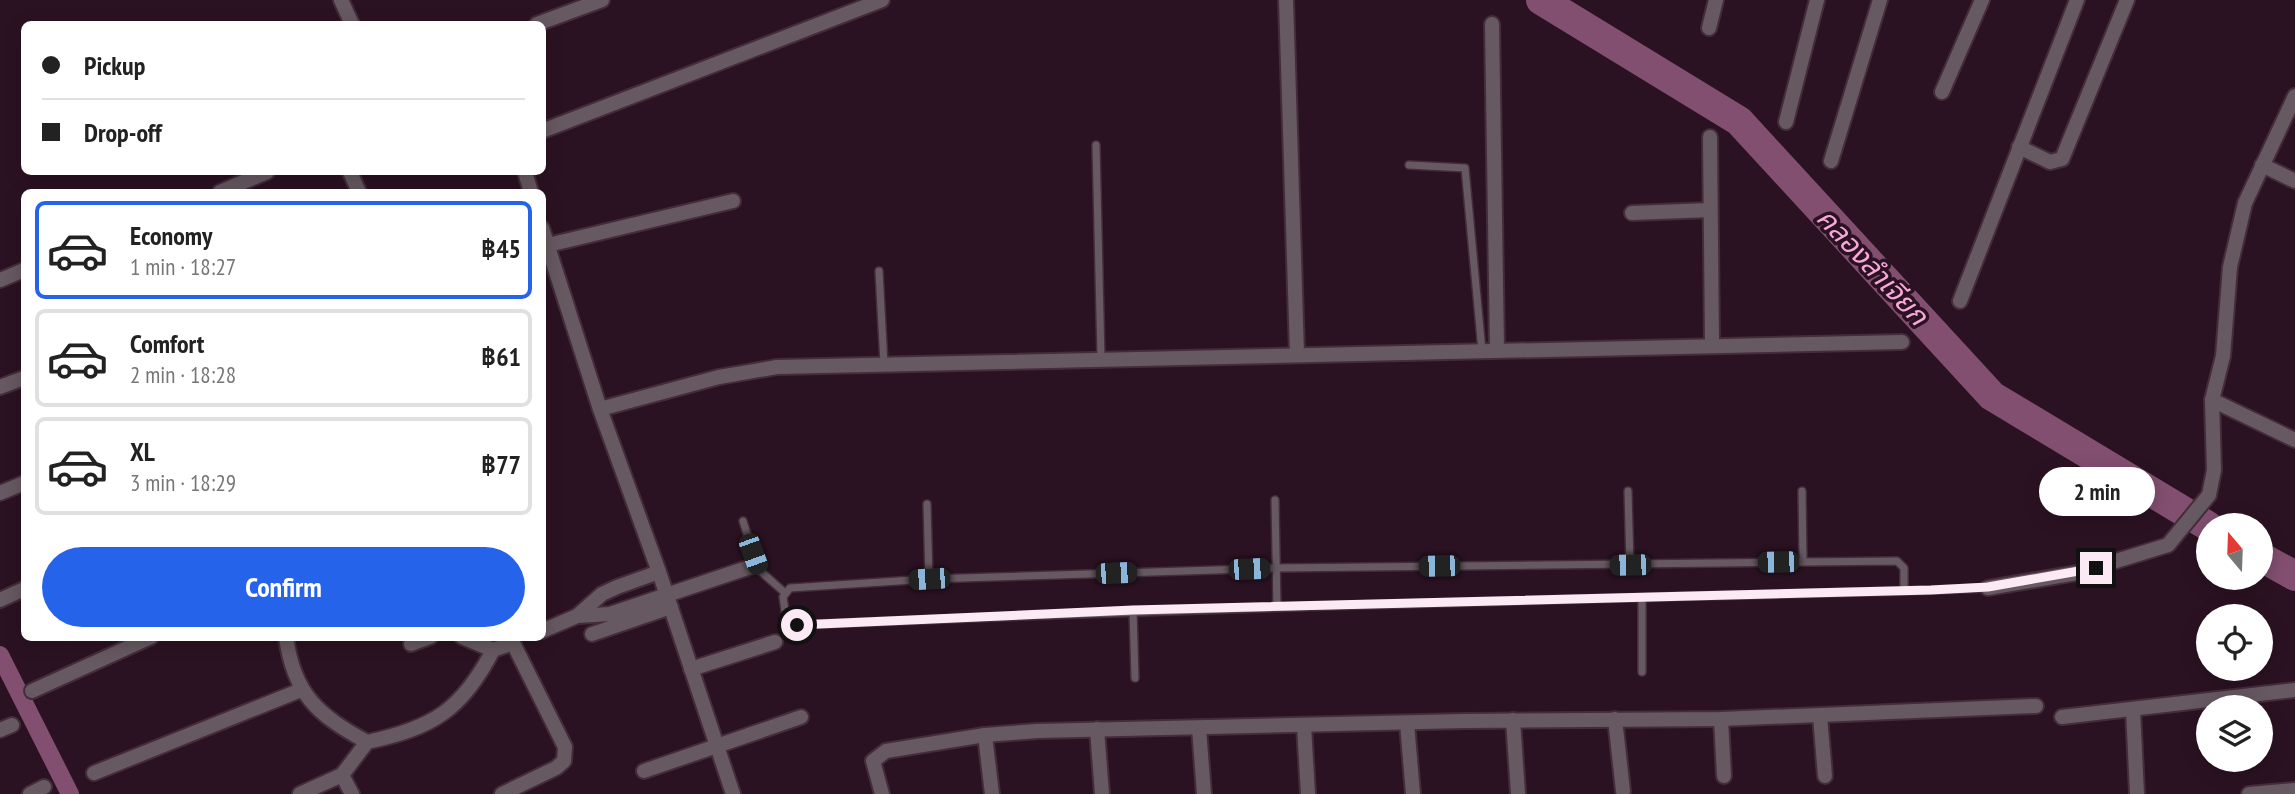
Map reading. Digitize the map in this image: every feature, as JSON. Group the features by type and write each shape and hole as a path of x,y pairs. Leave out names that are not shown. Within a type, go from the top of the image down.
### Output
{"street":[{"path":"341,0 351,21"},
{"path":"545,21 602,0"},
{"path":"546,129 881,0"},
{"path":"1286,0 1297,354"},
{"path":"1709,28 1716,0"},
{"path":"1786,122 1817,0"},
{"path":"1831,161 1880,0"},
{"path":"1942,92 1982,0"},
{"path":"1960,301 2077,0"},
{"path":"2019,147 2050,162 2062,159 2127,0"},
{"path":"1489,350 1492,24"},
{"path":"1988,587 2077,573 2168,545 2209,495 2214,470 2212,400 2222,356 2230,267 2245,203 2295,96"},
{"path":"1710,137 1712,344"},
{"path":"2262,165 2295,181"},
{"path":"227,189 260,175"},
{"path":"548,245 733,201"},
{"path":"1632,214 1710,210"},
{"path":"546,239 600,409 659,572 733,794"},
{"path":"0,280 21,271"},
{"path":"600,409 719,377 777,367 1712,344 1902,342"},
{"path":"0,387 21,379"},
{"path":"2212,400 2295,440"},
{"path":"0,493 21,484"},
{"path":"592,634 750,567"},
{"path":"546,629 577,616 602,594 659,572"},
{"path":"0,600 21,590"},
{"path":"577,616 610,614 669,601"},
{"path":"32,691 142,641"},
{"path":"286,641 288,656 301,690 325,716 367,742"},
{"path":"411,644 419,641"},
{"path":"472,641 493,650 518,641"},
{"path":"691,669 775,642"},
{"path":"502,794 556,768 565,755 565,747 513,643"},
{"path":"300,794 342,775 367,742 435,720 456,705 476,683 493,650"},
{"path":"94,774 301,690"},
{"path":"2062,717 2295,690"},
{"path":"882,794 873,761 886,751 985,735 1097,729 1513,720 1721,719 2036,706"},
{"path":"2133,710 2137,794"},
{"path":"1820,716 1825,776"},
{"path":"644,771 801,717"},
{"path":"1615,719 1623,791"},
{"path":"1721,719 1724,776"},
{"path":"1513,720 1518,793"},
{"path":"1407,723 1413,794"},
{"path":"1304,726 1308,794"},
{"path":"1199,728 1204,794"},
{"path":"1097,729 1102,794"},
{"path":"985,735 992,794"},
{"path":"342,775 352,794"},
{"path":"30,794 44,788"},
{"path":"2249,794 2295,790"}],"lane":[{"path":"1096,145 1101,359"},
{"path":"1409,164 1465,168 1489,350"},
{"path":"879,271 884,365"},
{"path":"1628,491 1630,565"},
{"path":"1802,491 1803,561"},
{"path":"1275,500 1277,607"},
{"path":"928,504 929,579"},
{"path":"743,521 758,569 784,592 786,617 797,625 1133,610 1988,587"},
{"path":"784,592 796,587 929,579 1276,568 1803,561 1897,561 1904,568 1904,591"},
{"path":"1642,598 1642,672"},
{"path":"1133,610 1135,678"}],"waterway":[{"name":"คลองลำเจียก","path":"1541,0 1739,121 1992,396 2196,519"},
{"name":"คลองลำเจียก","path":"2273,564 2295,576"},
{"path":"0,655 70,794"}],"route":[{"path":"797,625 1133,610 1931,590 1988,587 2096,568"}]}
